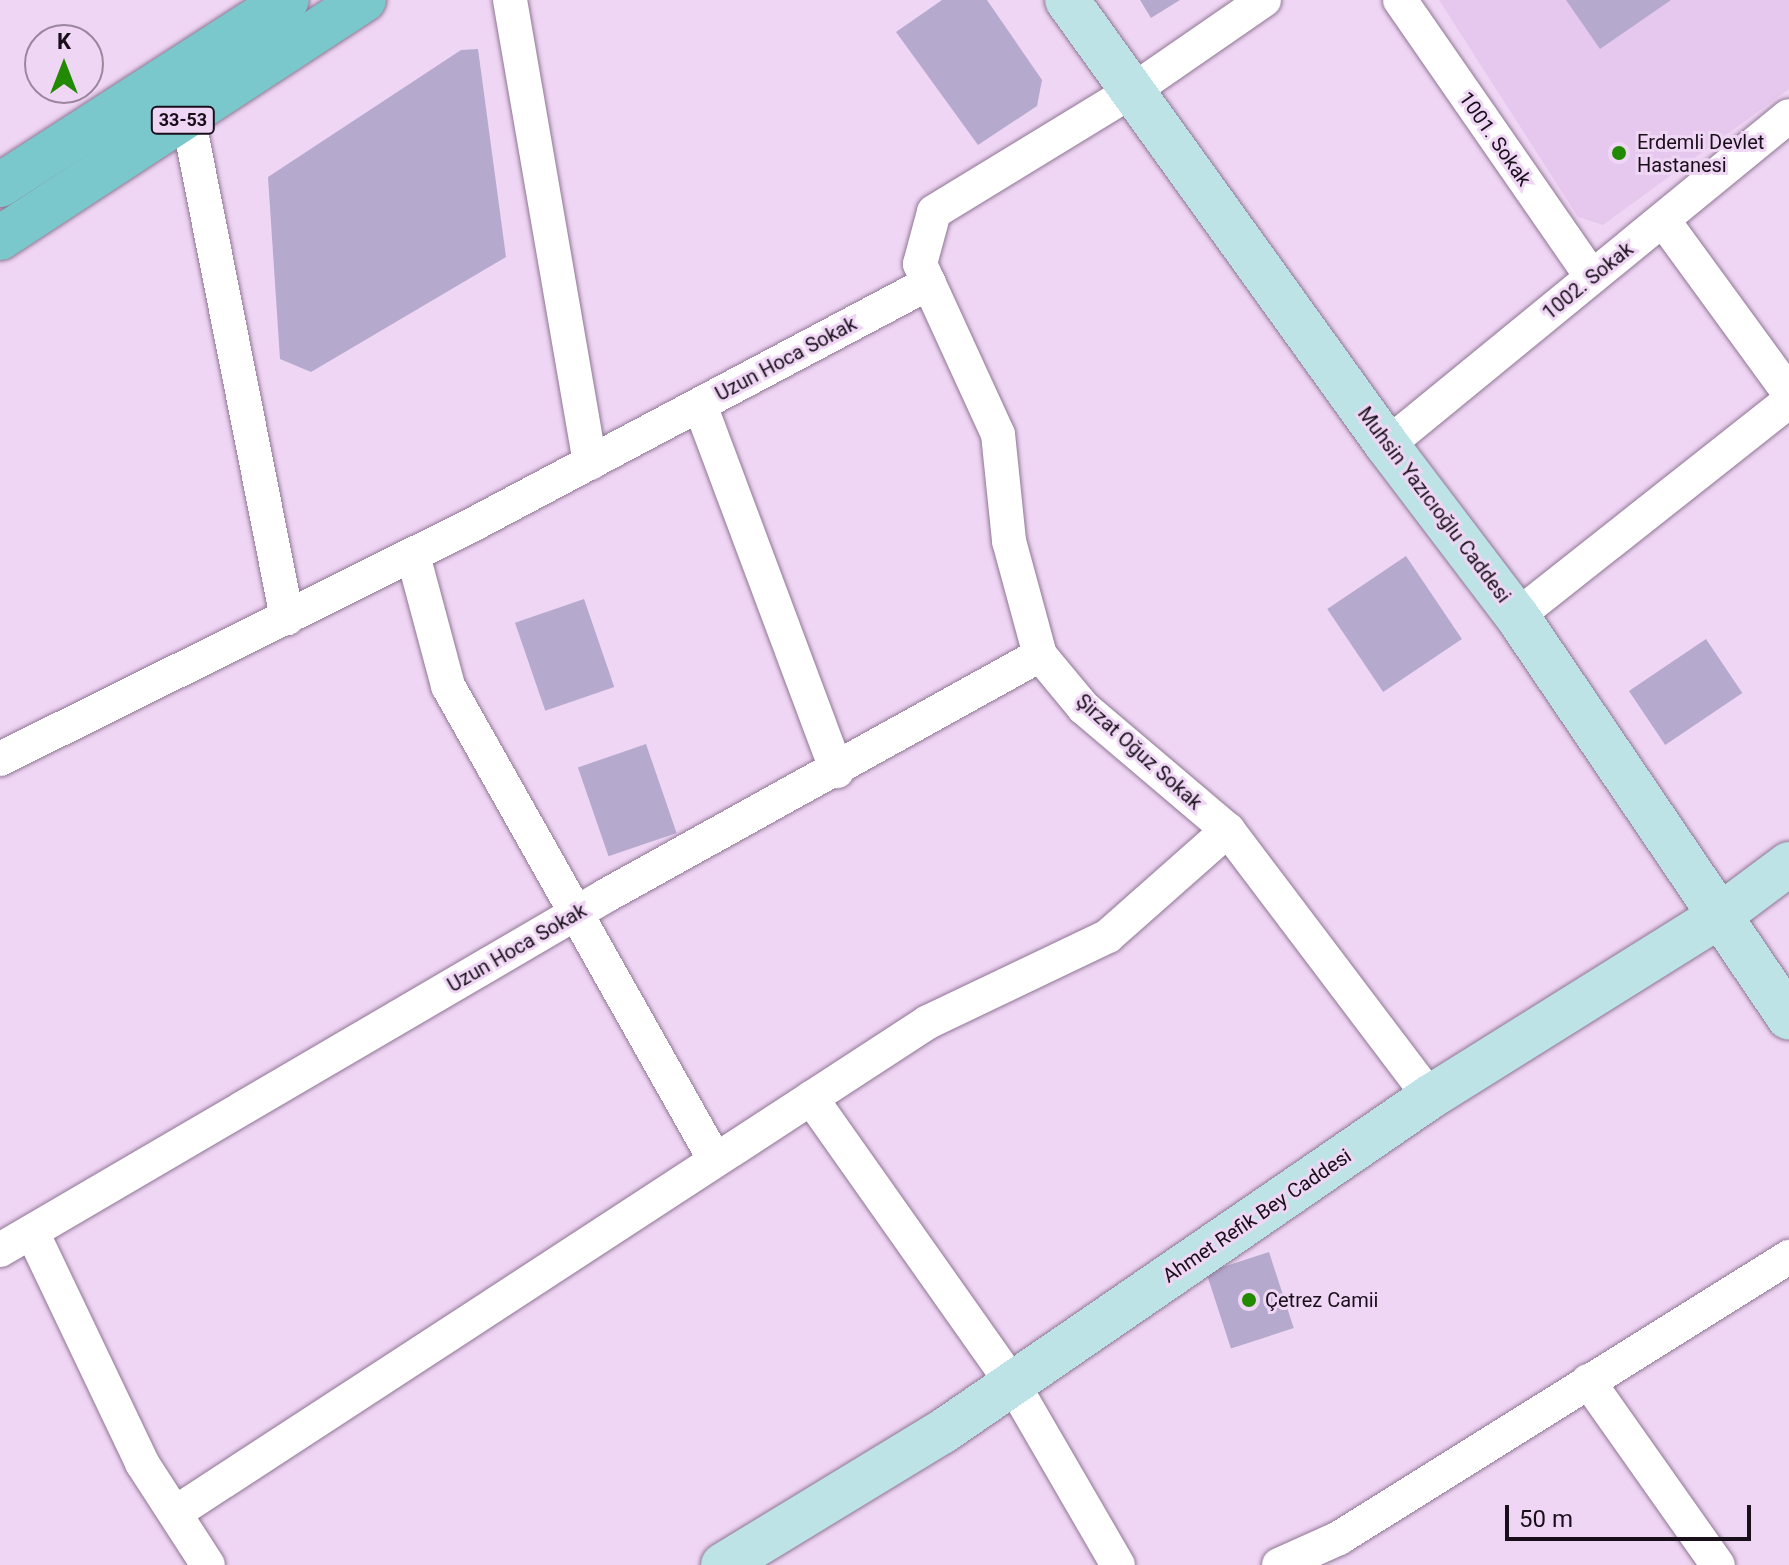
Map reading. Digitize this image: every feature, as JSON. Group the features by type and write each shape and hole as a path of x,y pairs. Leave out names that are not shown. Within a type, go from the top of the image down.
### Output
{"main road":[{"name":"33-53","path":"0,185 287,0"},
{"name":"33-53","path":"0,238 364,0"}],"street":[{"path":"510,0 590,463"},
{"name":"Muhsin Yazıcıoğlu Caddesi","path":"1067,0 1387,445 1517,616 1789,1018"},
{"name":"Şirzat Oğuz Sokak","path":"1264,0 1132,91 934,212 920,264 998,434 1009,541 1040,655 1084,708 1228,830 1430,1097"},
{"name":"1001. Sokak","path":"1400,0 1592,277"},
{"name":"1002. Sokak","path":"1387,445 1789,116"},
{"path":"188,117 287,618"},
{"path":"1663,220 1789,393"},
{"name":"Uzun Hoca Sokak","path":"0,759 413,555 929,283"},
{"path":"1517,616 1789,401"},
{"path":"700,405 837,771"},
{"path":"413,555 448,686 579,911 715,1160"},
{"name":"Uzun Hoca Sokak","path":"0,1250 579,911 837,771 1040,655"},
{"path":"175,1513 928,1022 1108,936 1228,830"},
{"name":"Ahmet Refik Bey Caddesi","path":"723,1565 1013,1384 1430,1097 1718,917 1789,864"},
{"path":"811,1098 1013,1384 1118,1565"},
{"path":"32,1232 142,1463 208,1565"},
{"path":"1279,1565 1339,1538 1789,1257"},
{"path":"1588,1381 1718,1565"}],"shaded area":[{"name":"Erdemli Devlet Hastanesi","path":"1439,0 1789,0 1789,89 1603,225 1578,217"}],"building":[{"path":"942,0 987,0 1042,80 1037,106 978,145 896,32"},
{"path":"1140,0 1180,0 1151,18"},
{"path":"1566,0 1671,0 1600,49"},
{"path":"478,49 506,257 311,372 280,359 268,177 461,50"},
{"path":"1406,556 1462,639 1383,692 1327,609"},
{"path":"584,599 614,687 545,711 515,623"},
{"path":"1706,639 1742,693 1665,745 1629,691"},
{"path":"646,744 677,833 609,856 578,767"},
{"name":"Çetrez Camii","path":"1269,1252 1294,1328 1231,1348 1206,1272"}],"place":[{"name":"Erdemli Devlet Hastanesi","path":"1619,153"},
{"name":"Çetrez Camii","path":"1249,1300"}]}
